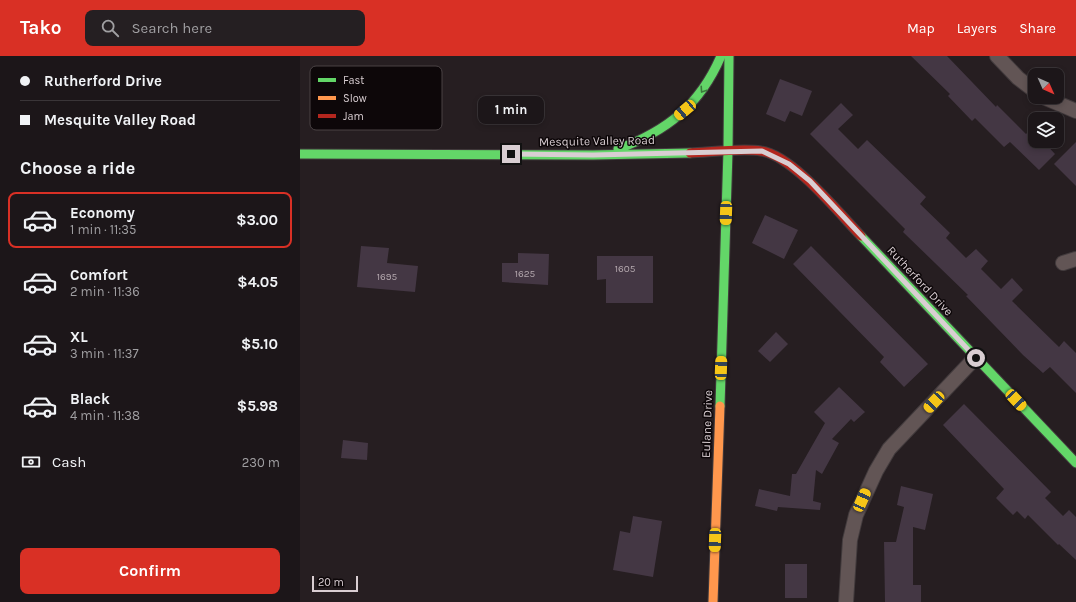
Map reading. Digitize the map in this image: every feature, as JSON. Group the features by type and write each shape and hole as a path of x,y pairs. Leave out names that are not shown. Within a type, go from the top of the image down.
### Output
{"street":[{"path":"601,154 643,140 664,128 701,94 717,67 721,56"},
{"path":"728,151 729,56"},
{"path":"997,56 1018,78 1028,86"},
{"path":"1060,104 1076,111"},
{"name":"Mesquite Valley Road","path":"300,154 601,154 728,151"},
{"name":"Rutherford Drive","path":"728,151 762,151 789,164 810,181 1076,463"},
{"name":"Eulane Drive","path":"713,602 728,151"},
{"path":"846,602 850,540 856,514 876,471 890,450 976,358"}],"building":[{"path":"911,56 947,56 996,107 997,105 1026,134 1028,132 1028,148 1049,148 1055,154 1039,170 1010,142 1004,147 975,118 972,121 948,96 950,94"},
{"path":"780,79 812,91 802,116 790,111 785,122 766,114"},
{"path":"841,103 853,115 838,129 858,149 867,140 926,197 920,204 950,233 946,238 966,258 976,249 988,261 981,269 1001,289 1012,278 1023,290 1012,301 1059,347 1064,341 1076,353 1076,393 1050,367 1043,373 1023,355 966,296 968,295 903,232 905,229 810,134"},
{"path":"1076,142 1076,186 1054,164"},
{"path":"765,215 798,230 784,259 752,243"},
{"path":"361,246 389,248 387,263 418,266 415,292 357,287"},
{"path":"811,246 928,364 904,387 880,362 884,357 793,264"},
{"path":"518,253 549,254 548,285 502,282 502,263 518,263"},
{"path":"597,256 653,256 653,303 606,303 606,279 597,280"},
{"path":"776,332 788,344 770,362 758,351"},
{"path":"839,387 865,412 854,422 851,419 832,439 839,443 822,474 816,470 813,501 821,503 820,510 778,507 777,511 755,506 759,489 790,496 792,474 796,474 825,423 814,412"},
{"path":"964,404 1051,492 1045,498 1063,516 1069,510 1076,517 1076,560 1059,544 1058,545 1028,515 1025,519 1017,511 1013,515 996,498 1004,489 943,425"},
{"path":"343,440 368,443 367,460 341,458"},
{"path":"901,486 933,494 925,530 913,527 913,585 921,585 921,602 885,602 884,542 896,542 904,507 897,505"},
{"path":"633,516 662,521 653,577 613,570 620,531 630,533"},
{"path":"785,564 807,564 807,598 785,598"}],"traffic: fast":[{"path":"618,149 652,134 667,125 680,114 703,89 721,56"},
{"path":"720,406 728,151 729,56"},
{"path":"300,154 593,155 690,153"},
{"path":"861,236 1076,463"}],"traffic: slow":[{"path":"713,602 720,406"}],"traffic: jam":[{"path":"690,153 745,150 761,151 773,155 787,163 814,186 861,236"}],"route":[{"path":"511,154 593,155 762,151 789,164 810,181 976,358"}]}
